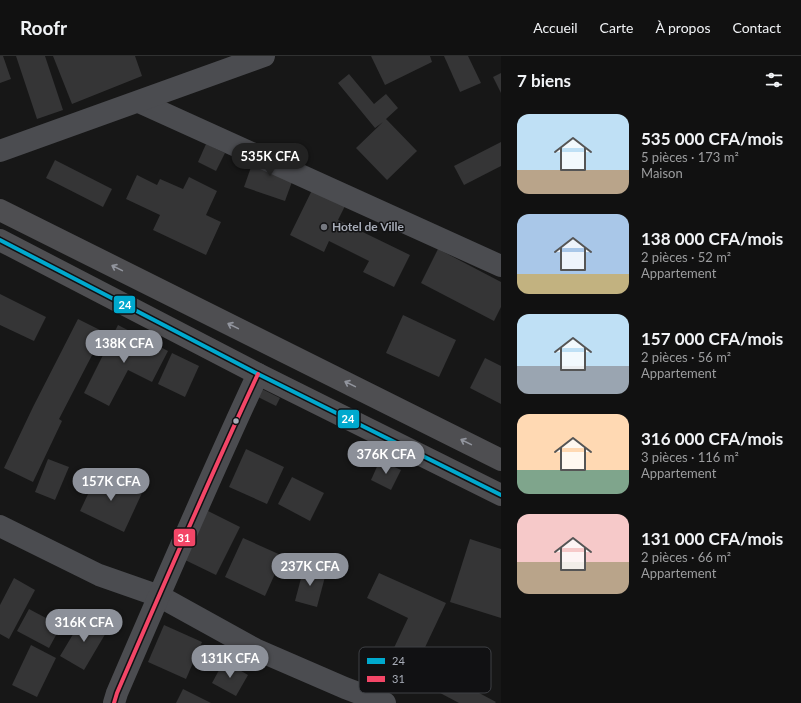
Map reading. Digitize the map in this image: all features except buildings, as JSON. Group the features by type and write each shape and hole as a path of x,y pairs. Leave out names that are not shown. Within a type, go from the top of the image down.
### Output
{"highway":[{"path":"0,210 501,460"},
{"path":"0,240 258,374 501,495"}],"street":[{"path":"0,151 264,56"},
{"path":"139,102 501,266"},
{"path":"114,703 116,694 229,436 258,374"},
{"path":"0,526 98,575 159,596 255,649 345,688 385,703"}],"transit line":[{"name":"24","path":"0,240 258,374 501,495"},
{"name":"31","path":"114,703 186,533 258,374"}],"place":[{"name":"Hotel de Ville","path":"324,227"}]}
